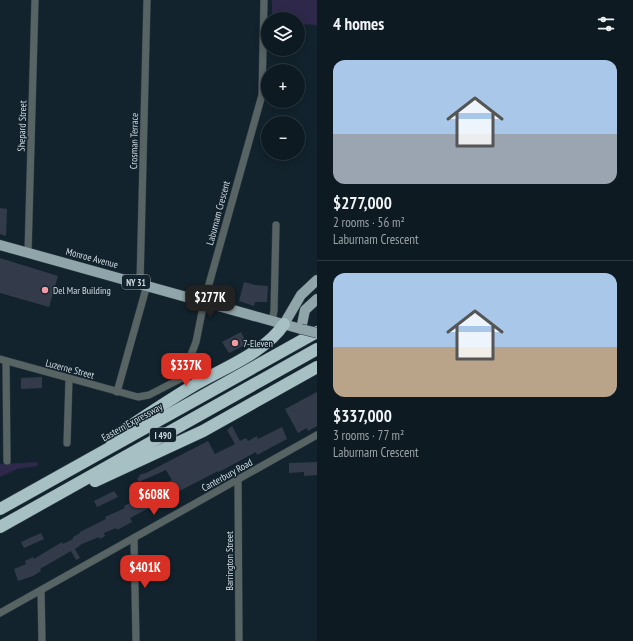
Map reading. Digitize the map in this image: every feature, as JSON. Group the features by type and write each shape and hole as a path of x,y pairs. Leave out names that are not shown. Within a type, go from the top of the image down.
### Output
{"highway":[{"path":"38,488 167,401 261,347 277,333 284,324"},
{"name":"Eastern Expressway","path":"0,509 317,332"},
{"name":"I 490","path":"4,524 317,349"},
{"path":"4,524 203,431 317,367"}],"main road":[{"name":"Monroe Avenue","path":"0,245 301,329 317,332"},
{"path":"284,324 301,295 317,280"},
{"path":"301,329 305,310 317,299"}],"street":[{"name":"Shepard Street","path":"28,253 35,0"},
{"name":"Crosman Terrace","path":"117,392 143,284 147,0"},
{"name":"Laburnam Crescent","path":"135,397 149,395 182,378 186,371 262,95 264,0"},
{"path":"272,321 274,311 276,225"},
{"path":"3,360 7,461"},
{"name":"Luzerne Street","path":"3,360 135,397"},
{"path":"67,442 69,379"},
{"name":"Canterbury Road","path":"0,613 317,435"},
{"name":"Barrington Street","path":"238,480 239,641"},
{"path":"134,538 136,641"},
{"path":"41,591 42,641"}],"shaded area":[{"path":"272,0 317,0 317,25 305,24 305,12 272,12"},
{"path":"38,462 38,466 17,469 0,477 0,464"}],"building":[{"path":"0,208 7,209 6,236 0,234"},
{"path":"0,258 58,276 49,307 0,293"},
{"path":"244,282 268,286 267,302 255,302 254,306 239,301"},
{"name":"7-Eleven","path":"241,332 247,344 229,353 222,342"},
{"path":"42,377 42,388 21,389 21,378"},
{"path":"317,392 317,426 308,431 307,428 298,433 285,409"},
{"path":"232,426 240,441 246,438 248,441 257,436 258,439 282,427 287,439 257,455 256,452 170,496 171,499 157,507 155,505 130,518 132,522 117,530 116,528 104,533 105,536 100,539 99,537 82,544 75,549 80,558 76,560 71,551 40,569 41,571 33,576 18,581 14,569 26,564 25,561 33,557 34,559 62,542 63,544 73,539 73,537 80,532 106,519 105,517 125,508 124,506 157,488 156,487 172,480 166,470 139,482 137,478 140,477 139,475 146,473 208,441 215,454 235,444 227,430"},
{"path":"317,462 317,475 304,476 304,472 289,473 289,463"},
{"path":"114,491 118,497 97,507 94,501"},
{"path":"41,533 44,539 24,548 21,542"}],"place":[{"name":"Del Mar Building","path":"45,290"},
{"name":"7-Eleven","path":"235,343"}]}
